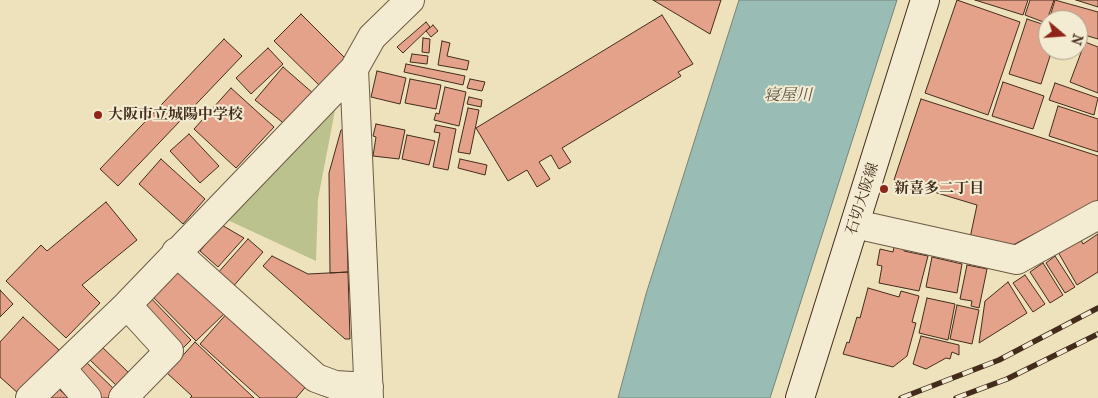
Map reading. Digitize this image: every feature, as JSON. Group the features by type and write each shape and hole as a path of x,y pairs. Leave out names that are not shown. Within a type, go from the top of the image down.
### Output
{"street":[{"path":"30,398 127,305 354,69 372,37 410,0"},
{"name":"石切大阪線","path":"800,398 925,0"},
{"path":"176,252 316,378 335,385 369,392 354,69"},
{"path":"855,224 1017,260 1098,215"},
{"path":"123,398 169,351 127,305"},
{"path":"62,369 87,398"}],"green space":[{"path":"336,105 318,199 316,261 219,216"}],"water":[{"name":"寝屋川","path":"739,0 897,0 770,398 618,398 646,294"}],"building":[{"path":"653,0 721,0 710,34"},
{"path":"957,0 1020,22 988,115 925,93"},
{"path":"975,0 1028,0 1023,15"},
{"path":"1030,0 1054,0 1051,10 1038,10 1038,20 1025,15"},
{"path":"1055,0 1098,12 1098,39 1088,36 1088,10 1052,10"},
{"path":"1076,0 1098,0 1098,7"},
{"path":"301,14 347,60 321,87 274,41"},
{"path":"662,15 693,64 678,72 681,76 562,148 571,162 559,169 551,155 539,162 550,179 537,187 527,170 508,181 476,128"},
{"path":"1027,19 1038,23 1038,60 1049,60 1041,84 1009,74"},
{"path":"426,22 430,27 403,53 397,47"},
{"path":"433,25 438,31 431,37 426,31"},
{"path":"423,38 430,39 429,53 422,52"},
{"path":"224,39 242,56 118,186 100,169"},
{"path":"442,41 450,43 447,56 469,61 467,70 438,65"},
{"path":"1088,43 1098,47 1098,93 1070,82 1078,60 1088,60"},
{"path":"268,48 283,64 251,94 236,78"},
{"path":"412,54 428,56 427,64 410,62"},
{"path":"406,64 465,76 463,85 404,72"},
{"path":"283,67 314,94 287,126 255,100"},
{"path":"377,71 406,78 400,104 371,97"},
{"path":"410,79 441,85 436,109 405,103"},
{"path":"470,79 485,82 482,91 467,88"},
{"path":"1003,82 1044,96 1033,129 992,116"},
{"path":"1055,83 1098,98 1094,115 1049,100"},
{"path":"445,87 466,92 459,126 434,120 436,113 439,114"},
{"path":"231,88 274,127 236,168 194,129"},
{"path":"469,97 482,100 481,107 467,104"},
{"path":"921,99 1098,156 1098,201 1013,245 1003,245 970,238 977,205 894,180"},
{"path":"1058,106 1098,119 1098,152 1049,136"},
{"path":"468,108 479,110 470,154 458,152"},
{"path":"376,124 405,130 399,159 373,156 376,137 373,136"},
{"path":"436,125 456,129 448,170 433,167 440,133 434,132"},
{"path":"344,129 348,272 330,273 329,173 341,130"},
{"path":"189,134 219,166 200,183 170,151"},
{"path":"407,135 435,141 429,165 402,159"},
{"path":"161,159 205,199 183,224 139,184"},
{"path":"460,159 487,165 485,175 458,168"},
{"path":"106,202 137,240 82,285 100,303 66,338 6,281 41,245 47,251"},
{"path":"220,224 244,238 218,267 200,251 208,241 205,238"},
{"path":"1098,234 1098,272 1077,285 1058,252 1080,238 1083,244"},
{"path":"248,239 263,252 231,289 216,275"},
{"path":"894,247 928,256 919,291 879,283 882,266 877,265 880,249 893,252"},
{"path":"272,256 308,274 348,272 350,339 345,339 263,266"},
{"path":"1055,256 1075,287 1065,293 1046,263"},
{"path":"932,257 962,264 957,293 926,287"},
{"path":"180,262 228,310 196,341 149,293"},
{"path":"1043,263 1063,295 1050,303 1030,272"},
{"path":"967,265 987,269 979,308 971,306 972,301 960,299"},
{"path":"1025,275 1045,304 1033,312 1013,283"},
{"path":"1008,282 1027,313 979,343 985,301"},
{"path":"868,288 899,297 901,291 919,296 912,322 916,323 907,356 893,367 843,354 847,342 849,343 857,317 860,318"},
{"path":"0,290 13,304 0,317"},
{"path":"147,294 191,340 182,349 137,304"},
{"path":"927,298 955,304 948,340 919,333"},
{"path":"957,305 979,310 972,344 950,339"},
{"path":"229,311 309,383 296,398 260,398 200,344"},
{"path":"23,317 59,350 19,394 0,377 0,342"},
{"path":"921,336 959,345 959,355 952,352 950,359 946,358 926,369 913,364"},
{"path":"195,342 254,398 190,398 192,396 167,373"},
{"path":"101,346 129,373 119,388 89,359"},
{"path":"86,362 115,390 109,396 110,398 95,398 72,375"},
{"path":"57,387 68,398 44,398"}],"railway":[{"path":"901,398 999,360 1098,308"},
{"path":"956,398 1007,379 1098,334"}],"place":[{"name":"大阪市立城陽中学校","path":"98,115"},
{"name":"新喜多二丁目","path":"884,189"}]}
